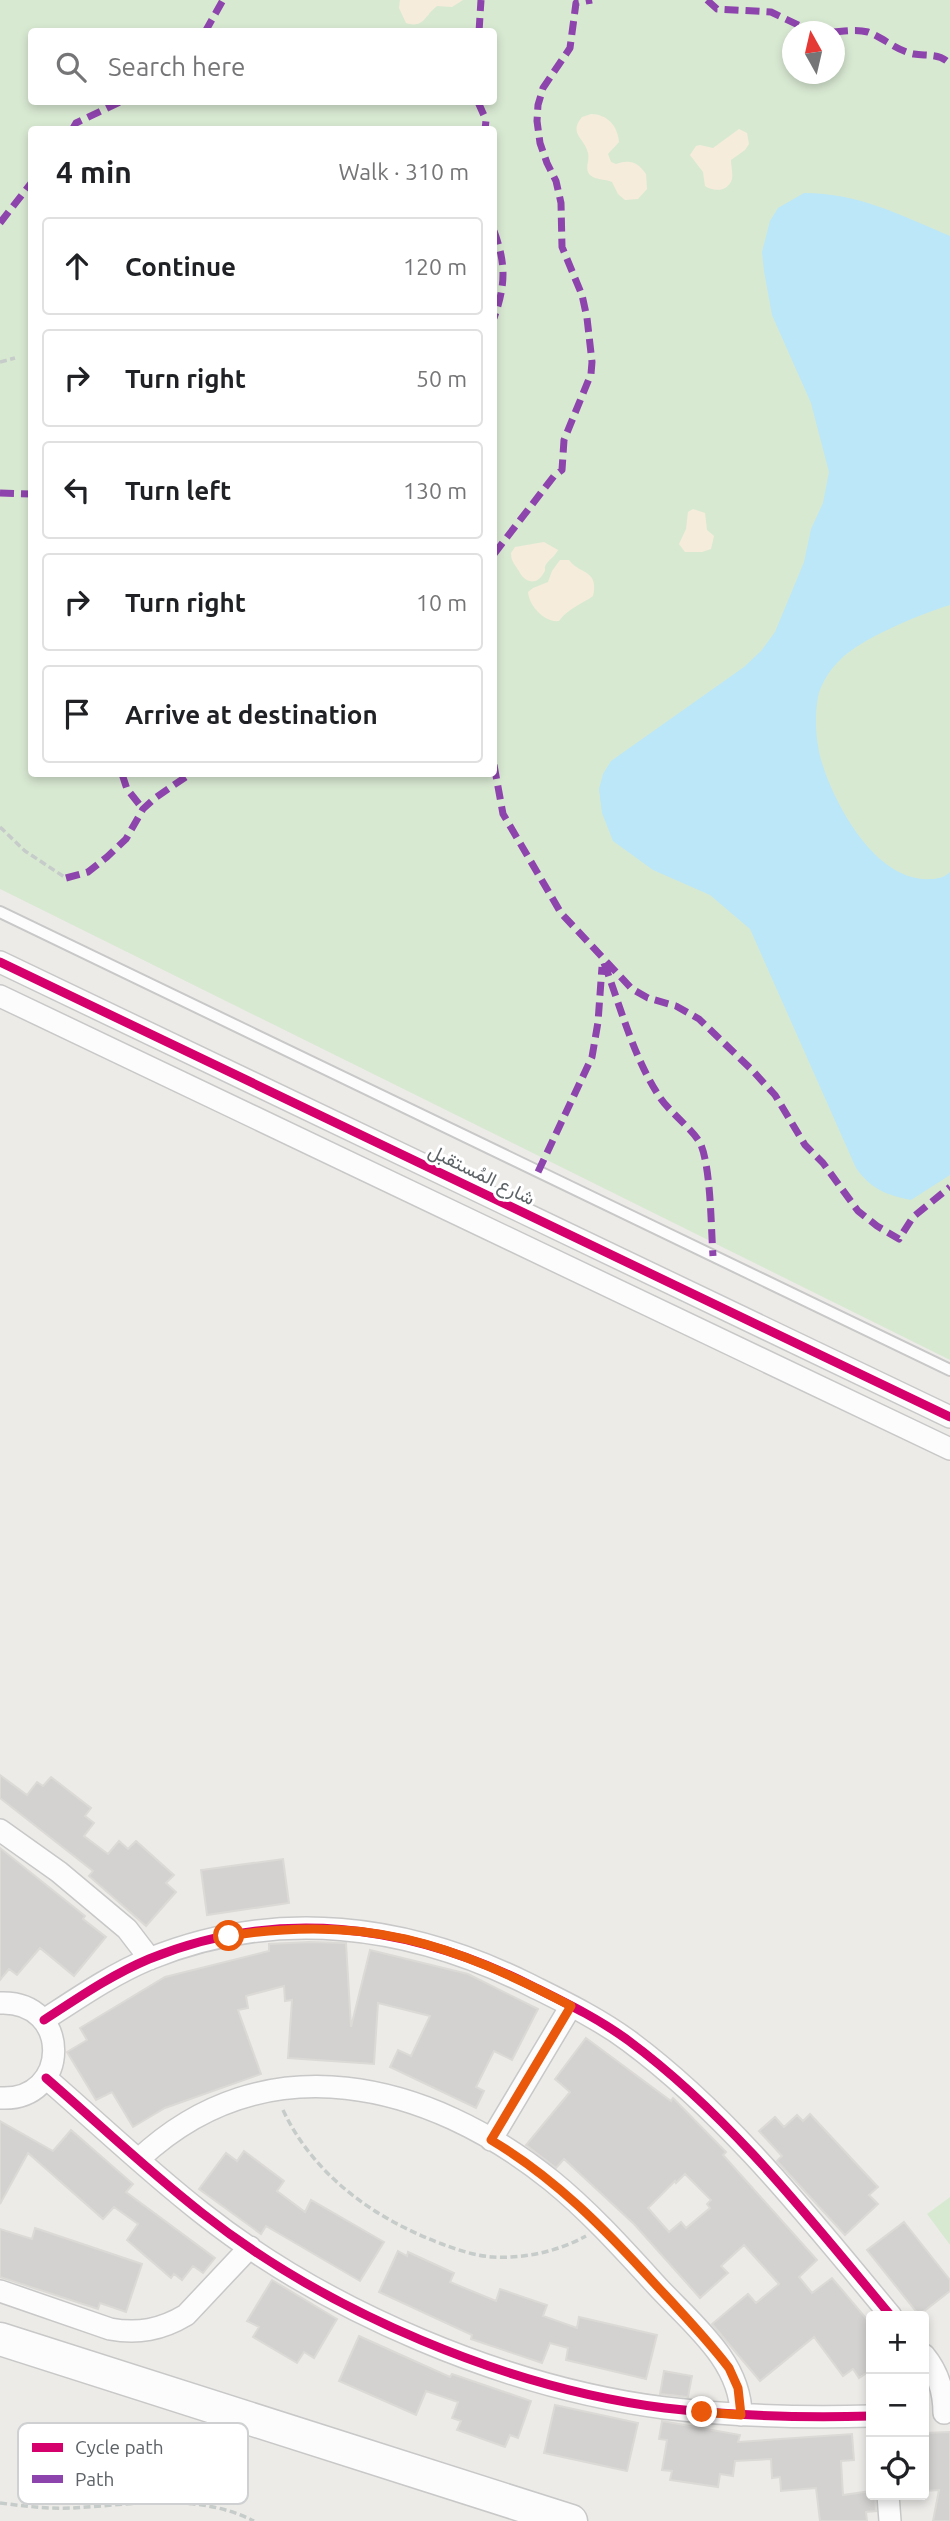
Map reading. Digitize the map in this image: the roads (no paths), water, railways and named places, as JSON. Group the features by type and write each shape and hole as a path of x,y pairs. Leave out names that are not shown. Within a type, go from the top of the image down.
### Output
{"street":[{"name":"شارع المُستقبل","path":"0,962 950,1416"},
{"path":"0,996 950,1449"},
{"path":"0,1830 59,1872 127,1929 150,1959"},
{"path":"44,2020 105,1981 150,1959 209,1941 260,1931 325,1928 365,1931 411,1940 471,1959 510,1975 571,2006 628,2040 721,2123 778,2183 887,2311"},
{"path":"0,2003 23,2005 44,2020 54,2043 54,2055 46,2078 24,2095 10,2099 0,2098"},
{"path":"491,2140 571,2006"},
{"path":"46,2078 202,2214 250,2247 357,2309 436,2345 501,2369 608,2398 741,2415 866,2416"},
{"path":"139,2159 166,2135 200,2114 224,2103 272,2089 319,2085 366,2090 435,2112 521,2158 553,2182 603,2228 729,2368 738,2388 741,2415"},
{"path":"0,2291 110,2329 123,2332 150,2330 186,2315 250,2247"},
{"path":"0,2339 571,2521"},
{"path":"929,2362 938,2376 942,2390 939,2413"},
{"path":"888,2500 890,2521"}],"lane":[{"path":"0,912 950,1370"}],"water":[{"path":"804,193 861,201 950,236 950,605 862,643 840,660 823,682 816,714 817,741 829,783 849,822 862,840 894,869 912,877 936,879 950,872 950,1175 911,1200 880,1190 867,1181 856,1168 750,929 710,895 653,870 613,841 602,813 599,789 603,774 611,761 744,667 761,651 775,632 804,562 811,529 823,503 829,472 811,403 772,315 762,252 770,221 778,208"}]}
